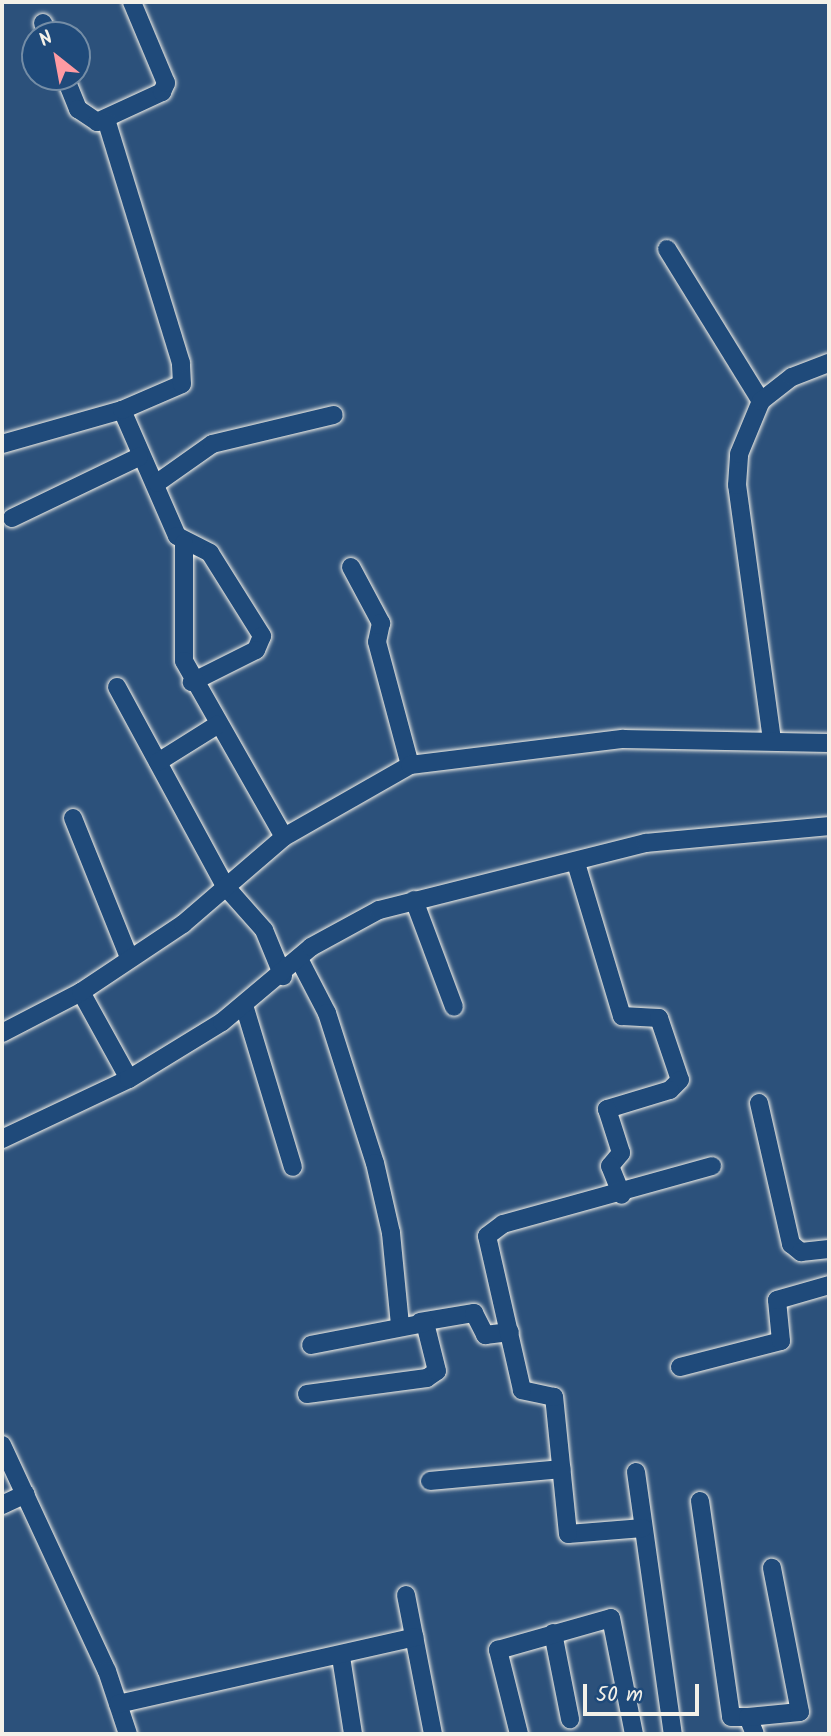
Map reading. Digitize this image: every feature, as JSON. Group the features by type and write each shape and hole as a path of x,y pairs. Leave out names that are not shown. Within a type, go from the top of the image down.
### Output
{"street":[{"path":"72,91 85,117 107,122 165,89 132,2"},
{"path":"2,444 122,410 175,390 184,374 107,122"},
{"path":"667,249 761,401"},
{"path":"772,740 737,485 739,454 761,401 792,377 829,363"},
{"path":"122,410 139,457 157,483 184,543 181,638 192,682 284,836"},
{"path":"157,483 212,444 334,415"},
{"path":"12,518 139,457"},
{"path":"184,543 210,553 263,640 192,682"},
{"path":"351,567 381,623 377,642 410,765"},
{"path":"117,687 225,886 264,930 283,976"},
{"path":"158,762 217,725"},
{"path":"2,1033 81,992 128,955 183,924 284,836 410,765 623,739 829,743"},
{"path":"73,818 128,955"},
{"path":"2,1139 129,1079 244,1005 283,976 299,959 379,910 576,863 646,843 829,826"},
{"path":"576,863 622,1016 663,1022 680,1080 670,1090 607,1108 621,1153 610,1166 622,1195"},
{"path":"414,900 454,1007"},
{"path":"299,959 327,1013 375,1163 391,1233 400,1325"},
{"path":"81,992 129,1079"},
{"path":"244,1005 293,1167"},
{"path":"759,1103 792,1244 801,1252 829,1249"},
{"path":"643,1528 568,1534 553,1394 522,1390 489,1246 492,1230 622,1195 712,1166"},
{"path":"680,1367 781,1341 776,1300 829,1285"},
{"path":"311,1345 400,1325 474,1313 485,1335 510,1332"},
{"path":"307,1394 436,1374 430,1330 420,1322"},
{"path":"2,1445 118,1704 128,1734"},
{"path":"430,1481 561,1469"},
{"path":"636,1472 673,1734"},
{"path":"2,1505 26,1494"},
{"path":"700,1501 732,1717 752,1726 800,1712 772,1567"},
{"path":"406,1595 433,1734"},
{"path":"519,1734 498,1650 611,1618 616,1623 634,1734"},
{"path":"553,1633 570,1719"},
{"path":"118,1704 341,1657 415,1637"},
{"path":"341,1657 353,1734"}]}
